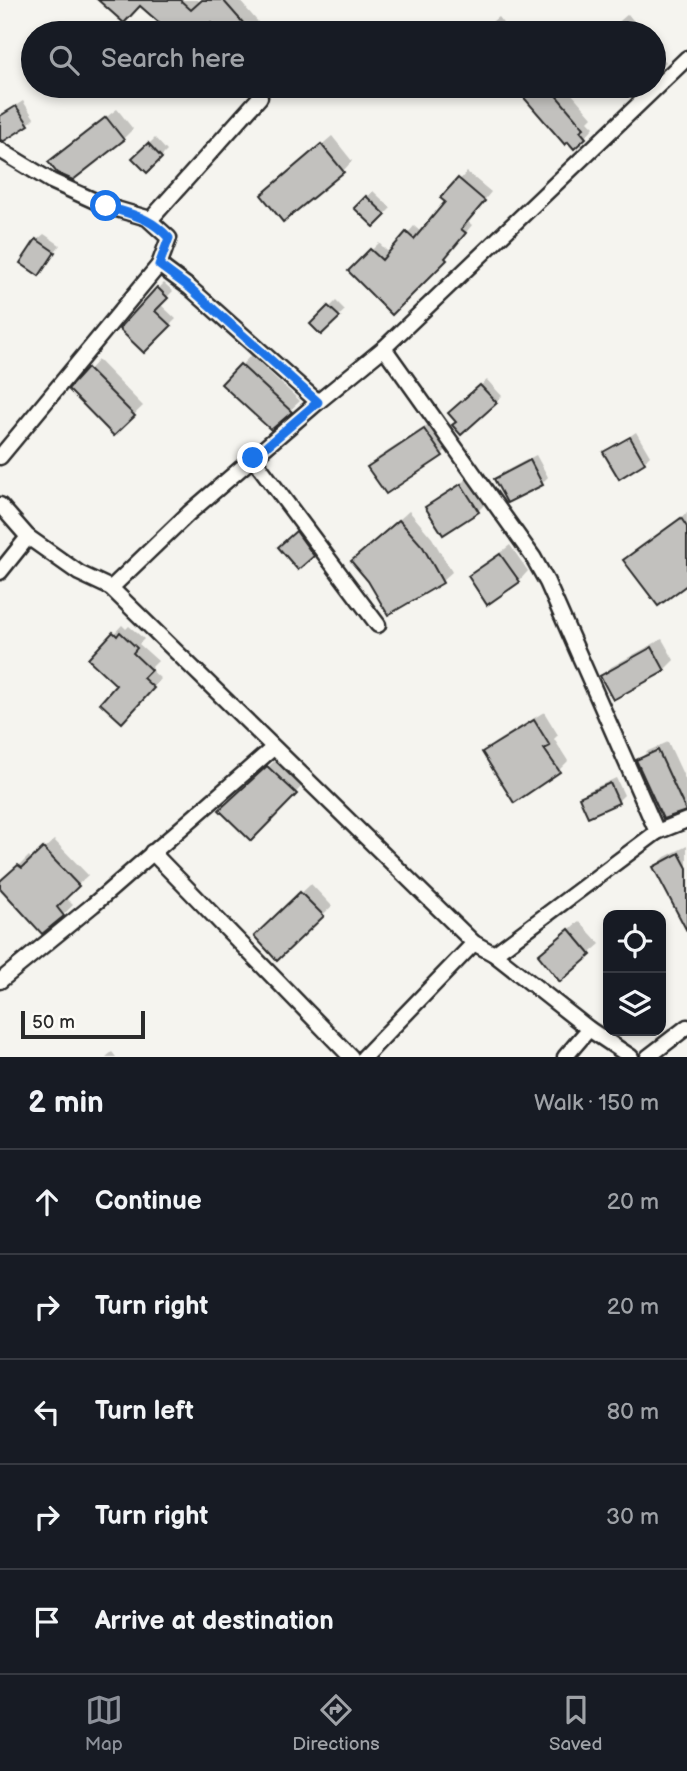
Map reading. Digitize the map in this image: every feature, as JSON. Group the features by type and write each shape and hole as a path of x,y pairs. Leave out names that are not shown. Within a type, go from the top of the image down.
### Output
{"street":[{"path":"666,78 687,58"},
{"path":"150,220 259,98"},
{"path":"111,588 189,513 384,348 645,98"},
{"path":"0,150 51,181 106,206 150,220 169,238 159,265 0,457"},
{"path":"159,265 190,288 318,402"},
{"path":"384,348 533,557 552,592 657,832"},
{"path":"253,458 378,625"},
{"path":"0,505 29,537 79,573 111,588 474,943 494,954 589,1029 631,1057"},
{"path":"0,572 29,537"},
{"path":"3,972 93,905 273,748"},
{"path":"494,954 657,832 687,820"},
{"path":"152,852 351,1057"},
{"path":"364,1057 474,943"},
{"path":"648,1057 687,1027"},
{"path":"565,1057 589,1029"}],"building":[{"path":"98,0 180,0 191,10 202,0 223,0 241,21 157,21 140,6 126,21 122,21"},
{"path":"524,98 558,98 584,128 580,131 586,138 574,149 568,142 565,145"},
{"path":"16,106 29,125 4,141 0,140 0,116"},
{"path":"106,117 124,140 73,180 57,173 48,162"},
{"path":"148,143 162,158 147,173 132,158"},
{"path":"321,144 344,172 283,222 261,195"},
{"path":"458,178 485,201 461,229 466,233 445,258 447,260 392,315 348,271 370,249 382,260 406,232 414,239 445,202 440,198"},
{"path":"366,196 386,215 374,227 354,208"},
{"path":"36,239 55,252 39,276 20,263"},
{"path":"157,287 168,298 155,311 171,326 144,353 119,329"},
{"path":"328,306 340,317 321,335 310,324"},
{"path":"240,364 292,412 271,430 221,384"},
{"path":"87,368 135,416 114,436 68,389"},
{"path":"480,385 497,403 461,435 452,425 456,422 448,413"},
{"path":"424,429 443,456 386,494 367,467"},
{"path":"630,437 645,463 619,479 603,452"},
{"path":"530,460 543,485 507,503 494,479"},
{"path":"461,484 479,512 443,535 425,507"},
{"path":"681,518 687,527 687,585 658,606 623,560"},
{"path":"399,520 423,547 443,583 388,615 368,581 351,561"},
{"path":"296,531 314,556 298,570 278,547"},
{"path":"500,554 520,582 487,605 468,576"},
{"path":"113,632 117,636 120,632 137,648 133,653 151,670 143,678 154,688 122,723 100,703 116,685 88,659"},
{"path":"652,647 665,671 613,700 600,676"},
{"path":"534,720 550,746 544,749 560,772 514,803 482,752"},
{"path":"658,750 686,811 663,819 636,760"},
{"path":"267,766 297,794 251,841 219,810"},
{"path":"610,783 619,803 588,817 579,797"},
{"path":"43,848 79,886 57,907 64,916 42,934 0,888 0,881 18,865 22,868"},
{"path":"679,853 687,868 687,931 653,867"},
{"path":"300,892 324,916 277,961 254,936"},
{"path":"569,929 591,955 560,982 538,955"}],"route":[{"path":"106,206 147,218 156,225 169,238 159,265 190,288 318,402 253,458"}]}
